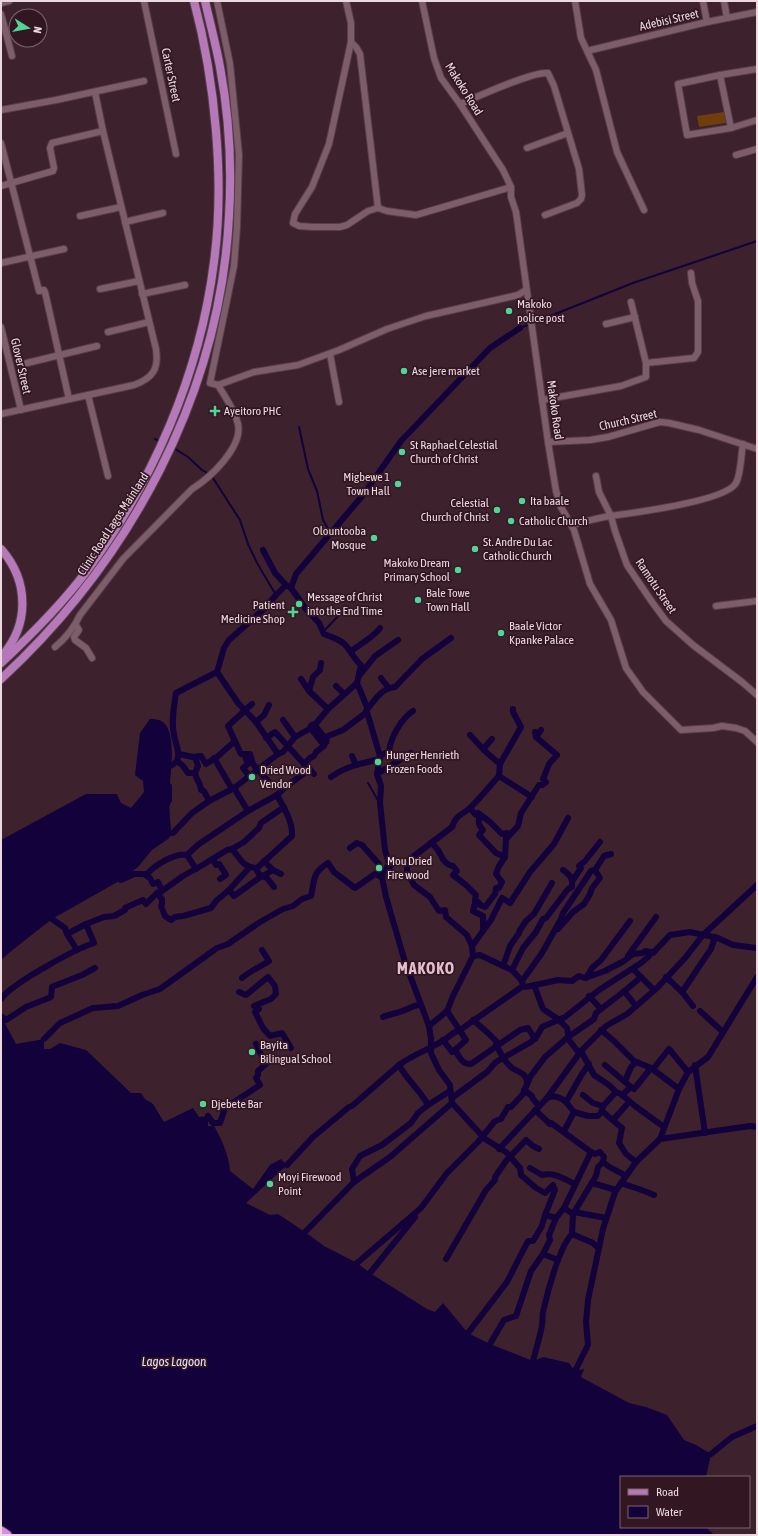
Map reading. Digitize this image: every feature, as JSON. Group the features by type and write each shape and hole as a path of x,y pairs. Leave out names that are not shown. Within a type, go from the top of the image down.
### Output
{"highway":[{"path":"1,1530 7,1535"}],"main road":[{"name":"Clinic Road Lagos Mainland","path":"1,663 36,628 85,573 112,534 151,468 174,418 202,330 215,261 218,222 217,157 213,102 204,46 194,1"},
{"name":"Clinic Road Lagos Mainland","path":"1,679 56,624 93,578 135,516 160,472 193,396 217,308 227,246 230,216 229,154 224,91 220,65 205,1"},
{"path":"1,548 14,566 22,589 22,613 15,637 1,657"}],"street":[{"path":"1,3 9,1"},
{"name":"Carter Street","path":"144,1 176,154"},
{"path":"217,1 230,64 239,155 237,227 234,266 210,383 218,385 254,372 298,365 330,354 387,329 426,316 518,295 526,290"},
{"path":"346,1 351,23 351,42 329,144 312,187 295,214 293,223 299,226 340,227 347,225 365,213 378,208 386,211 416,214 511,187"},
{"name":"Makoko Road","path":"422,1 437,68 441,78 460,104 503,170 511,187 511,197 516,212 556,491 561,507 572,525 590,584 611,620 626,668 641,689 681,730 722,726 736,728 745,731 757,742"},
{"path":"575,1 581,38 596,70 617,152 644,210"},
{"path":"703,1 707,22"},
{"path":"724,1 727,18"},
{"name":"Adebisi Street","path":"587,51 707,22 757,12"},
{"path":"1,14 12,56"},
{"path":"351,42 360,54 378,208"},
{"path":"757,69 678,84 687,136 731,128 757,120"},
{"path":"460,104 527,77 543,72 548,73 554,86 575,152 579,169 582,195 581,199 577,203 545,215"},
{"path":"720,75 731,128"},
{"path":"1,110 144,81"},
{"path":"1,414 134,385 145,381 155,370 157,357 95,92"},
{"path":"1,186 53,171 54,168 50,148 52,144 103,131"},
{"path":"527,148 568,133"},
{"path":"1,143 39,291 44,290 45,292 69,399"},
{"path":"736,155 757,149"},
{"path":"80,216 121,207"},
{"path":"125,222 163,213"},
{"path":"1,263 64,249"},
{"path":"646,363 694,358 698,352 698,301 692,283 691,273"},
{"path":"100,289 139,281"},
{"path":"142,294 185,285"},
{"path":"542,400 621,386 642,380 646,377 646,363 631,302"},
{"path":"606,324 635,317"},
{"path":"108,332 149,322"},
{"name":"Glover Street","path":"1,327 21,410"},
{"path":"27,363 97,346"},
{"path":"330,354 339,402"},
{"path":"55,647 65,639 76,626 80,615 123,559 188,493 214,473 232,448 236,440 238,429 235,416 218,385"},
{"path":"88,395 108,476"},
{"name":"Church Street","path":"548,442 590,440 608,437 660,422 699,430 757,449"},
{"path":"572,525 611,516 625,515 694,502 724,493 736,484 742,444"},
{"name":"Ramotu Street","path":"596,476 598,492 611,516 627,565 666,621 693,645 757,695"},
{"path":"716,606 757,601"},
{"path":"76,626 79,630 74,637 75,640 86,648 92,658"}],"shaded area":[{"path":"724,112 726,123 699,127 697,116"}],"water":[{"path":"150,719 159,720 165,725 169,732 172,754 169,804 171,830 173,833 168,839 152,850 138,867 121,880 52,919 1,960 1,840 86,794 117,794 121,803 131,808 144,792 143,781 135,775 140,733"},
{"name":"Lagos Lagoon","path":"1,1016 16,1044 44,1039 44,1049 50,1049 60,1043 86,1050 131,1093 141,1093 145,1099 153,1104 164,1122 193,1108 199,1117 208,1116 208,1126 214,1126 227,1153 230,1171 253,1189 270,1165 281,1159 287,1165 246,1203 270,1215 278,1214 324,1246 357,1263 370,1273 427,1309 435,1312 443,1303 468,1333 490,1344 533,1361 543,1357 569,1363 575,1371 584,1369 581,1377 629,1403 646,1407 667,1415 684,1440 711,1454 706,1476 620,1476 620,1528 707,1528 714,1535 1,1535"}],"waterway":[{"path":"520,328 633,283 757,241"},
{"path":"164,767 170,766 176,762 178,757 173,730 173,714 176,693 217,672 224,648 229,640 263,610 286,585 291,588 296,574 363,495 401,441 490,348 520,328"},
{"path":"299,427 308,469 317,491 323,520 331,534"},
{"path":"155,439 161,442"},
{"path":"172,447 188,457 202,470 211,475 240,520 248,544 257,563 276,595"},
{"path":"263,550 275,573 286,585"},
{"path":"291,588 306,609 319,623 324,634 342,642 361,665 357,683 367,707 367,712 380,756 377,774 381,786 380,803 385,850 389,864 382,877 386,897 405,962 429,1026 431,1053 439,1070 450,1085 452,1103 485,1139 506,1152 520,1168 521,1175 536,1188 545,1193 553,1185 555,1190 545,1215 556,1218 564,1208 573,1214 572,1234 593,1243 598,1248"},
{"path":"323,632 341,613"},
{"path":"352,654 351,651 371,637 380,628"},
{"path":"366,711 382,692 395,687 422,659 451,638"},
{"path":"360,675 375,656 398,640"},
{"path":"321,663 320,670 313,677 309,691 328,709"},
{"path":"217,672 238,703 256,722 278,754"},
{"path":"381,678 388,687"},
{"path":"301,679 309,691"},
{"path":"173,833 192,813 209,801 234,788 278,754 283,752 295,737 313,727 328,709 357,683"},
{"path":"336,686 344,694"},
{"path":"252,704 228,726 241,754 250,754 253,764 272,786"},
{"path":"256,722 264,715 269,705"},
{"path":"499,776 500,764 521,727 513,712 513,709"},
{"path":"380,756 389,751 397,729 404,719 413,711"},
{"path":"314,774 304,764 324,746 324,741 328,736 343,730 367,712"},
{"path":"283,720 295,737"},
{"path":"313,727 324,741"},
{"path":"536,737 541,730"},
{"path":"266,738 275,732 304,764"},
{"path":"429,1026 447,1011 473,956 472,946 483,931 483,916 473,911 475,903 485,907 495,894 496,888 499,888 502,882 496,874 505,857 506,839 518,826 521,813 539,785 546,782 543,779 549,764 557,755 536,737 535,732"},
{"path":"470,735 500,764"},
{"path":"483,749 492,739"},
{"path":"179,754 193,757 201,756 206,764 217,757 235,741"},
{"path":"377,774 411,753"},
{"path":"244,754 248,764 243,768 249,776"},
{"path":"352,756 356,765"},
{"path":"195,757 198,766 195,773"},
{"path":"214,758 232,789"},
{"path":"331,777 349,768 380,759"},
{"path":"177,761 188,773 195,773 201,790 204,791 209,801"},
{"path":"121,880 134,874 147,874 165,860 176,856 187,855 199,844 248,811 277,795 310,769"},
{"path":"388,870 392,864 402,861 405,863 452,827 458,817 468,810 499,776 532,797"},
{"path":"368,783 380,804"},
{"path":"166,785 169,786 169,800 166,806"},
{"path":"234,788 248,811"},
{"path":"257,868 292,836 290,820 277,795"},
{"path":"67,934 104,917 114,916 125,910 125,908 143,900 146,904 157,893 183,876 227,850 232,849 244,842 259,828 261,823 284,807"},
{"path":"470,808 476,815 480,816 479,824 483,830 479,835 496,853 505,857"},
{"path":"478,813 502,834 507,833 506,839"},
{"path":"483,931 491,920 502,898 510,903 530,872 554,844 568,818"},
{"path":"573,880 581,868 579,866 585,861 600,842"},
{"path":"350,848 357,843 362,845 379,864 382,877"},
{"path":"431,843 435,846 443,859 449,865 453,866 457,871 453,875 476,895 475,900 479,903"},
{"path":"232,849 245,864 257,868 260,875 267,878 274,887"},
{"path":"523,986 522,981 542,953 563,913 591,871 595,870 604,856 611,854"},
{"path":"187,855 196,869"},
{"path":"213,859 216,865 219,864 226,875 220,879"},
{"path":"264,861 273,870 281,874"},
{"path":"44,1039 60,1023 93,1008 118,1006 160,989 217,948 228,944 260,922 283,909 293,906 302,899 311,896 317,873 328,863 334,872 355,888 375,874 382,877"},
{"path":"405,863 414,885 430,897 439,911 445,910 446,917 467,935 472,946"},
{"path":"157,893 162,899 161,906 165,916 171,920 175,917 211,908 249,868"},
{"path":"229,890 234,896 273,870"},
{"path":"522,981 512,970 523,948 536,932 543,919 546,918 568,889 572,887 570,877 563,870"},
{"path":"558,929 573,912 584,904 592,888 600,878 595,870"},
{"path":"145,875 150,878 153,884 158,882 162,891"},
{"path":"512,970 503,966 510,946 526,921 534,914 552,883"},
{"path":"616,1092 609,1085 594,1075 581,1051 606,1026 627,1014 657,988 685,958 703,935 757,885"},
{"path":"628,956 656,917"},
{"path":"52,919 65,928 77,950"},
{"path":"586,978 592,968 601,960 630,921"},
{"path":"1,999 30,976 73,952 94,943 86,924"},
{"path":"287,1165 313,1137 352,1106 399,1065 460,1030 523,986 526,987 558,980 572,981 579,976 585,978 605,971 624,961 633,954 646,951 653,953 670,935 690,932 718,938 733,945 756,948"},
{"path":"682,992 711,949 715,937"},
{"path":"242,978 269,961 262,950"},
{"path":"452,1098 487,1072 496,1062 531,1042 537,1036 542,1027 565,1017 599,990 641,963 649,956 651,952"},
{"path":"473,956 480,955 503,966"},
{"path":"2,1017 6,1020 26,1007 51,997 52,987 95,968"},
{"path":"633,969 654,990"},
{"path":"239,992 246,995 268,977 275,986 276,994 271,999 254,1006 259,1009 255,1012 263,1028 270,1036 282,1033 291,1048"},
{"path":"357,1263 421,1208 447,1173 478,1142 495,1121 501,1119 508,1107 511,1107 523,1094 530,1077 545,1057 568,1037 594,1019 596,1013 641,977"},
{"path":"666,977 682,992 693,1006"},
{"path":"660,1139 679,1089 688,1072 708,1057 757,977"},
{"path":"534,985 543,1009 558,1019 567,1028 569,1040 579,1053"},
{"path":"624,991 636,1006"},
{"path":"589,996 601,1009"},
{"path":"383,1017 420,1005"},
{"path":"447,1011 466,1040 455,1050"},
{"path":"700,1011 723,1032"},
{"path":"473,1020 497,1042 496,1045 509,1066 524,1075 527,1083"},
{"path":"443,1040 452,1052 455,1050 463,1062 471,1064 520,1030 528,1028 535,1039"},
{"path":"601,1030 634,1061 651,1068 679,1089"},
{"path":"208,1116 213,1123 220,1123 225,1108 260,1085 256,1078 258,1071 267,1063 256,1044"},
{"path":"653,1069 669,1049 688,1072"},
{"path":"499,1149 547,1098 581,1051"},
{"path":"625,1081 631,1067 636,1062"},
{"path":"564,1131 574,1112 566,1102 589,1064"},
{"path":"399,1065 428,1105"},
{"path":"605,1065 631,1087"},
{"path":"695,1065 705,1133"},
{"path":"622,1095 631,1087 634,1089 651,1068"},
{"path":"524,1090 532,1096 539,1106"},
{"path":"354,1182 352,1169 360,1156 382,1145 411,1123 418,1113 428,1105 450,1091"},
{"path":"574,1112 588,1116 598,1116 602,1111 603,1106 616,1092 621,1094 664,1127"},
{"path":"583,1095 593,1103 603,1106"},
{"path":"547,1098 557,1097 566,1102"},
{"path":"613,1120 629,1102"},
{"path":"305,1232 354,1182 390,1157 452,1103"},
{"path":"535,1110 550,1124 551,1123 591,1152 564,1208"},
{"path":"602,1111 622,1128 619,1143 626,1154 636,1162"},
{"path":"575,1371 588,1345 586,1322 588,1300 603,1229 615,1192 636,1162 660,1139 750,1126 757,1127"},
{"path":"446,1259 486,1190 495,1180 495,1177 506,1161 526,1140 539,1149"},
{"path":"591,1152 595,1154 600,1152 604,1157 603,1162 626,1176"},
{"path":"573,1214 596,1176 598,1167 603,1162"},
{"path":"530,1168 542,1175 555,1175 575,1184"},
{"path":"592,1183 616,1190"},
{"path":"621,1183 654,1195"},
{"path":"574,1212 606,1218"},
{"path":"468,1333 507,1282 528,1241 533,1241 542,1226 545,1215"},
{"path":"370,1273 415,1217"},
{"path":"490,1344 504,1320 516,1316 531,1271 543,1254 550,1240 549,1235 556,1218"},
{"path":"533,1361 540,1334 543,1312 558,1260 567,1240 572,1234"},
{"path":"543,1254 558,1260"},
{"path":"711,1454 732,1437 757,1426"}],"place":[{"name":"Makoko police post","path":"509,311"},
{"name":"Ase jere market","path":"404,371"},
{"name":"Ayeitoro PHC","path":"215,411"},
{"name":"St Raphael Celestial Church of Christ","path":"402,452"},
{"name":"Migbewe 1 Town Hall","path":"398,484"},
{"name":"Ita baale","path":"522,501"},
{"name":"Celestial Church of Christ","path":"497,510"},
{"name":"Catholic Church","path":"511,521"},
{"name":"Olountooba Mosque","path":"374,538"},
{"name":"St. Andre Du Lac Catholic Church","path":"475,549"},
{"name":"Makoko Dream Primary School","path":"458,570"},
{"name":"Bale Towe Town Hall","path":"418,600"},
{"name":"Message of Christ into the End Time","path":"299,604"},
{"name":"Patient Medicine Shop","path":"293,612"},
{"name":"Baale Victor Kpanke Palace","path":"501,633"},
{"name":"Hunger Henrieth Frozen Foods","path":"378,762"},
{"name":"Dried Wood Vendor","path":"252,777"},
{"name":"Mou Dried Fire wood","path":"379,868"},
{"name":"Bayita Bilingual School","path":"252,1052"},
{"name":"Djebete Bar","path":"203,1104"},
{"name":"Moyi Firewood Point","path":"270,1184"}],"district":[{"name":"MAKOKO","path":"426,968"}]}
